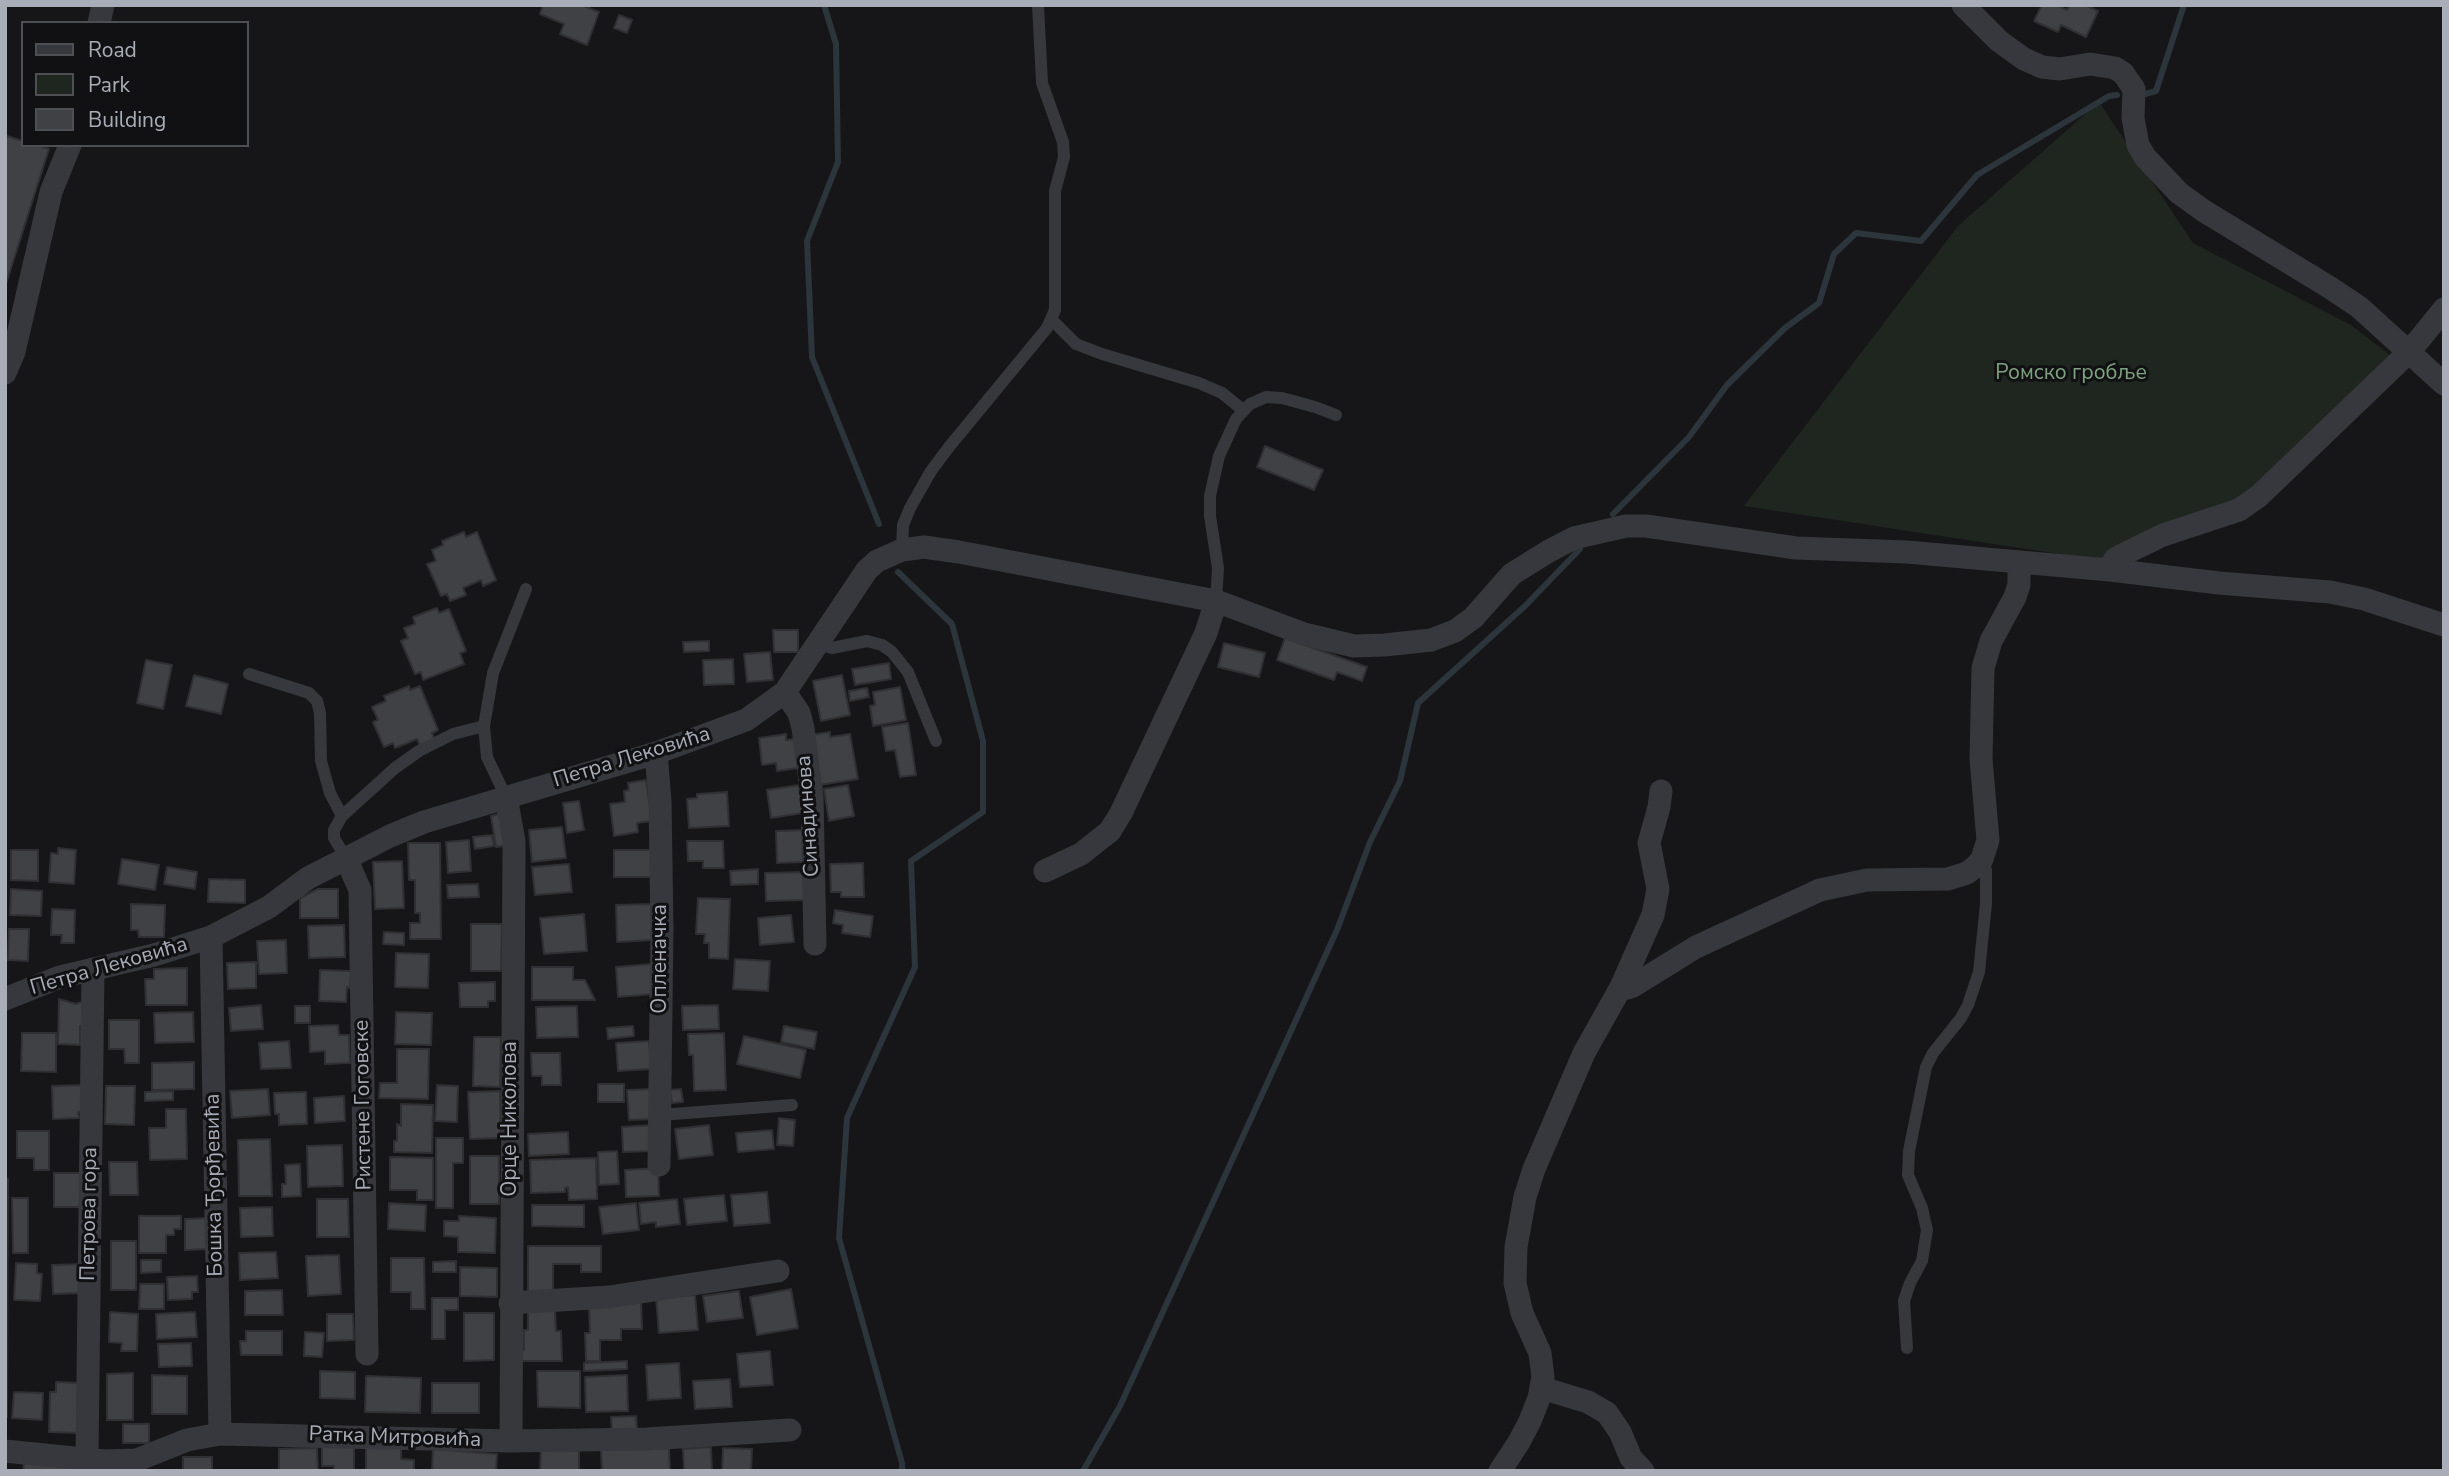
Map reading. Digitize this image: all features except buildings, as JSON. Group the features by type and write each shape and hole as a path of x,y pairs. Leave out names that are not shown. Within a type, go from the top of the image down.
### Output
{"street":[{"path":"1962,5 1999,41 2024,59 2042,67 2060,69 2090,64 2115,68 2123,73 2134,89 2134,125 2138,145 2145,157 2179,192 2204,211 2359,307 2444,384"},
{"path":"5,373 14,352 51,192 69,147"},
{"path":"2110,570 2115,559 2162,535 2239,510 2259,496 2410,351 2444,309"},
{"name":"Петра Лековића","path":"5,999 60,977 154,955 211,937 269,907 308,878 424,822 656,753 746,720 785,692 867,570 877,561 902,550 924,547 959,552 1216,601 1304,634 1354,646 1431,640 1455,631 1473,618 1512,574 1549,551 1574,538 1626,526 1646,526 1796,548 1907,552 2330,592 2364,599 2444,625"},
{"path":"1621,987 1633,986 1706,941 1820,890 1867,880 1958,877 1967,873 1982,859 1988,840 1981,759 1983,668 1991,641 2015,597 2019,585 2020,562"},
{"path":"1045,871 1081,854 1110,831 1206,633 1216,601"},
{"name":"Синадинова","path":"785,692 799,713 803,728 812,796 815,944"},
{"name":"Опленачка","path":"656,753 660,801 662,928 659,1165"},
{"path":"1500,1471 1530,1421 1542,1388 1543,1366 1540,1353 1522,1313 1514,1283 1519,1227 1534,1169 1584,1053 1641,946 1656,902 1657,878 1649,843 1661,791"},
{"name":"Орце Николова","path":"506,797 514,841 510,1441"},
{"name":"Ристене Гоговске","path":"346,858 360,890 367,1354"},
{"name":"Бошка Ђорђевића","path":"211,937 220,1434"},
{"name":"Петрова гора","path":"87,1458 93,969"},
{"path":"510,1303 609,1297 778,1271"},
{"path":"1542,1388 1588,1402 1606,1413 1614,1422 1631,1458 1643,1471"},
{"name":"Ратка Митровића","path":"5,1451 141,1465 187,1440 220,1434 510,1441 646,1439 790,1430"}],"lane":[{"path":"902,550 903,525 932,471 1052,320 1056,300 1055,191 1064,157 1063,142 1042,83 1038,5"},
{"path":"1052,320 1076,344 1199,383 1222,393 1243,410"},
{"path":"1216,601 1218,568 1210,516 1210,496 1219,456 1236,419 1243,410 1266,397 1282,398 1336,415"},
{"path":"506,797 488,757 484,726 493,673 526,589"},
{"path":"818,644 832,648 867,641 882,645 892,652 908,672 936,741"},
{"path":"249,674 309,693 317,701 320,713 321,761 330,793 342,816"},
{"path":"346,858 334,838 334,830 342,816 395,768 419,751 453,734 484,726"},
{"path":"1907,1348 1904,1301 1922,1261 1927,1230 1922,1208 1908,1175 1909,1151 1926,1067 1961,1018 1974,992 1982,952 1986,905 1986,870 1982,859"},
{"path":"660,1115 792,1105"}],"green space":[{"name":"Ромско гробље","path":"2099,102 2193,243 2351,325 2399,362 2247,507 2099,560 1744,506 1958,226"}],"waterway":[{"path":"824,5 836,44 838,162 807,241 812,357 879,524"},
{"path":"2145,94 2156,91 2184,5"},
{"path":"1613,514 1689,437 1727,385 1785,328 1819,303 1834,254 1856,233 1921,241 1977,175 2109,96 2117,95"},
{"path":"1083,1471 1120,1406 1337,930 1370,842 1400,781 1418,703 1525,606 1580,549"},
{"path":"898,572 952,624 983,741 983,812 911,861 915,967 847,1118 839,1238 902,1471"}]}
